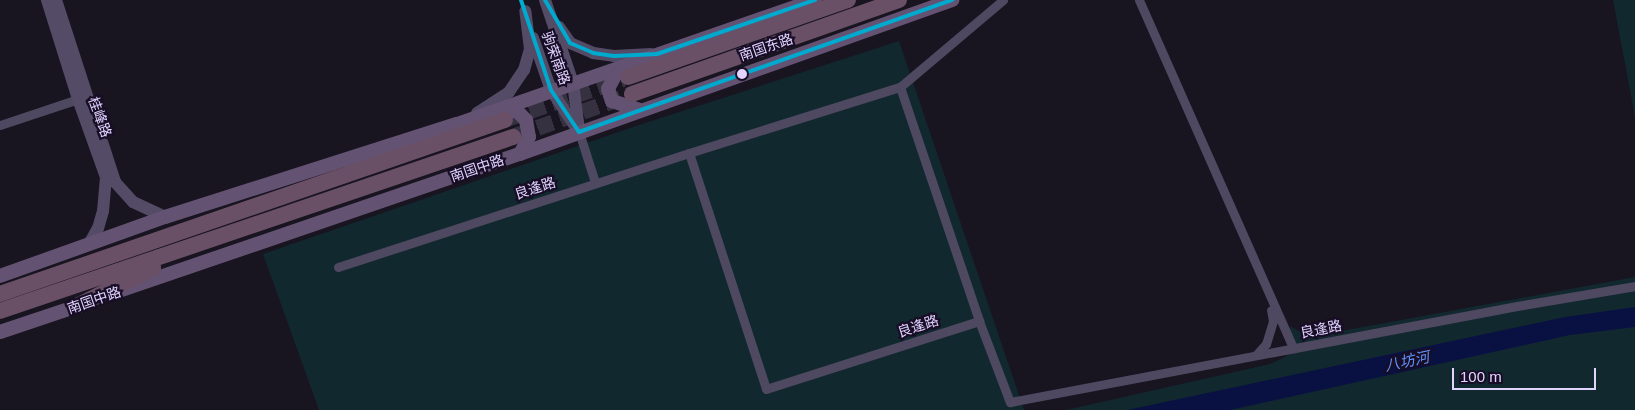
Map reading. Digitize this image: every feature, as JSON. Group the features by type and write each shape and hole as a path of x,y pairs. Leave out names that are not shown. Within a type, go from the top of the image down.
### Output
{"highway":[{"name":"南国东路","path":"628,77 848,0"},
{"name":"南国东路","path":"632,94 899,0"},
{"path":"0,294 505,120"},
{"name":"南国中路","path":"0,311 513,136"},
{"path":"79,305 205,241"}],"main road":[{"path":"0,276 165,217 457,124 550,90 815,0"},
{"name":"南国中路","path":"0,332 520,154 952,0"},
{"path":"634,62 617,72 608,89 612,101 640,110"},
{"path":"486,114 517,111 526,120 529,137 520,154"}],"street":[{"name":"桂峰路","path":"46,0 106,177 103,211 98,228 89,244"},
{"path":"56,0 115,182 133,202 165,217"},
{"path":"689,153 900,87 1003,0"},
{"path":"1139,0 1267,294 1293,348"},
{"path":"546,3 566,38 579,49 603,55 657,54"},
{"name":"驹荣南路","path":"546,3 573,83 579,132"},
{"path":"457,124 504,97 520,79 530,55 523,6"},
{"name":"驹荣南路","path":"523,6 550,90 579,132"},
{"path":"900,87 978,321"},
{"path":"0,126 78,99"},
{"path":"579,132 595,182"},
{"name":"良逢路","path":"338,267 689,153 766,389 978,321 1010,402 1635,286"},
{"path":"1256,355 1266,344 1273,321 1267,294"}],"shaded area":[{"path":"1613,0 1635,0 1635,117"},
{"path":"899,41 1024,410 319,410 263,254 636,126"},
{"path":"1635,277 1635,410 1066,410 1270,364 1287,356 1290,326 1309,337"}],"water":[{"name":"八坊河","path":"1635,307 1635,327 1570,335 1230,410 1127,410 1565,317"}],"tunnel":[{"path":"507,119 623,79"},
{"path":"515,136 632,94"}],"transit line":[{"path":"521,0 551,90 579,132 952,0"},
{"path":"545,0 570,43 593,53 614,56 657,54 815,0"}]}
